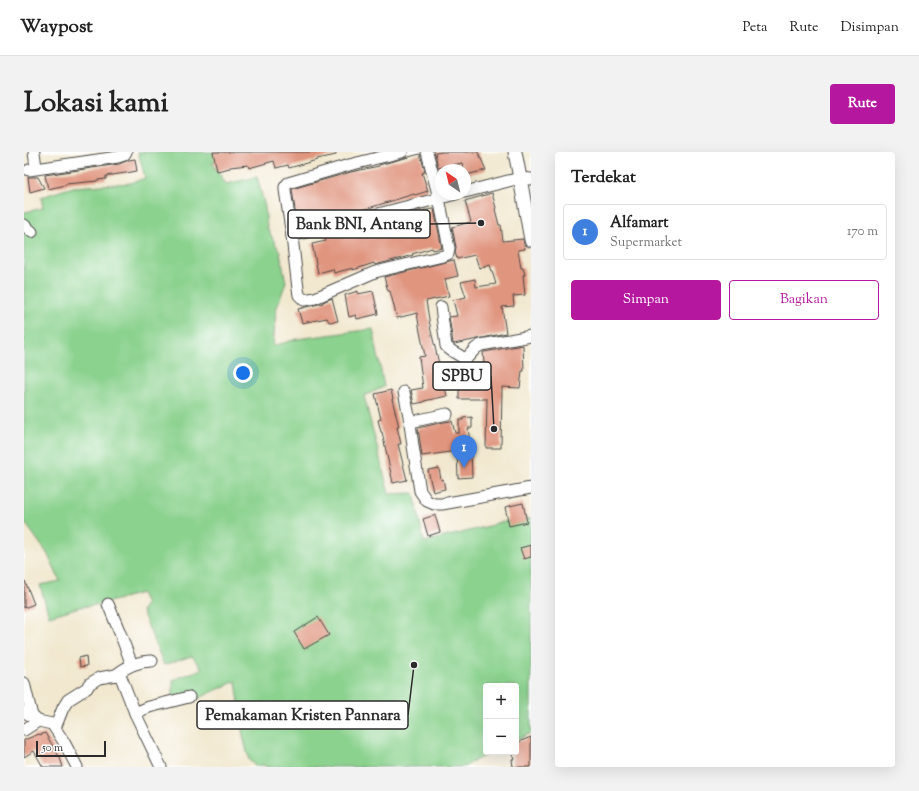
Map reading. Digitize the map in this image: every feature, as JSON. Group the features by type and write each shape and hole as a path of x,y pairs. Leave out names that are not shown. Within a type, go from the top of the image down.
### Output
{"main road":[{"path":"515,152 526,179 531,240"}],"street":[{"path":"34,152 33,169 118,157 124,155 126,152"},
{"path":"402,152 349,165 288,183 285,187 298,289 301,298 304,300 315,298 375,272 448,254 449,248 439,200"},
{"path":"427,152 435,183"},
{"path":"471,191 526,179"},
{"path":"292,236 435,199"},
{"path":"441,307 446,346 450,351 466,360 476,348 481,345 531,336"},
{"path":"404,392 420,491 428,501 434,504 442,504 531,488"},
{"path":"410,422 447,414"},
{"path":"108,604 132,665"},
{"path":"55,728 68,700 87,688 89,684 99,678 116,675 132,665 152,661"},
{"path":"116,675 121,677 135,713 161,767"},
{"path":"24,684 32,716 24,730"},
{"path":"135,713 148,707 189,697"},
{"path":"32,716 52,724 64,742 77,767"}],"green space":[{"path":"138,152 251,152 212,163 226,184 257,177 265,207 267,228 280,252 286,282 276,310 273,346 297,339 373,329 384,387 364,396 389,494 414,493 424,542 496,523 531,518 531,733 519,739 519,683 483,683 483,755 486,755 465,767 256,766 249,760 243,736 236,681 197,699 173,704 173,680 202,669 192,656 164,665 142,611 146,604 141,593 102,604 80,607 49,616 40,585 60,581 47,553 26,524 24,524 24,212 43,208 41,197 73,187 131,183 145,178"}],"building":[{"path":"213,152 336,152 336,155 317,159 289,168 288,165 276,168 274,161 249,168 248,165 230,167 217,171"},
{"path":"478,152 486,170 471,174 471,164 437,164 435,153"},
{"path":"420,154 425,171 422,173 428,191 341,216 331,218 330,215 297,225 292,189"},
{"path":"135,159 137,171 106,176 106,179 97,181 66,184 48,189 45,175 119,164"},
{"path":"28,177 38,177 44,188 30,192"},
{"path":"492,193 499,225 501,225 503,241 523,239 525,249 518,250 521,268 523,268 525,275 523,275 525,295 513,296 514,306 502,307 506,333 454,344 449,317 457,316 453,300 466,297 461,282 475,279 476,287 496,284 490,265 479,268 475,255 457,259 452,227 471,222 465,201"},
{"path":"434,209 442,248 433,250 432,248 412,254 413,255 375,265 374,263 353,270 353,268 334,273 333,269 318,273 312,244 326,241 324,235 379,223 418,211"},
{"path":"454,260 458,276 445,279 449,296 426,301 431,331 447,396 414,404 411,390 423,388 419,357 425,356 417,313 397,318 390,291 388,291 384,277"},
{"path":"358,291 358,294 373,291 378,314 357,319 356,315 349,317 345,295"},
{"path":"332,298 338,321 329,322 327,318 302,323 298,309 323,303"},
{"path":"523,345 524,371 522,371 520,388 502,387 501,448 486,448 487,399 459,399 459,387 462,387 461,375 481,374 482,363 484,363 483,352"},
{"path":"391,390 399,427 397,427 401,444 398,444 407,480 393,483 378,420 381,419 375,394"},
{"path":"472,417 472,428 468,428 471,449 472,477 458,478 457,451 422,456 418,428 452,421 455,433 459,433 459,420"},
{"path":"439,468 441,480 443,479 445,489 433,492 428,470"},
{"path":"523,503 527,522 509,526 505,507"},
{"path":"435,515 440,532 428,536 423,519"},
{"path":"531,545 531,557 524,559 520,548"},
{"path":"24,581 34,604 24,608"},
{"path":"318,617 329,635 304,649 294,632"},
{"path":"86,656 87,666 80,667 79,658"},
{"path":"45,733 60,758 63,767 43,767 34,751 24,757 24,740"},
{"path":"531,737 531,767 513,767 512,759 514,759 512,755 519,755 519,742"}],"place":[{"name":"Bank BNI, Antang","path":"481,223"},
{"name":"SPBU","path":"494,429"},
{"name":"Alfamart","path":"464,468"},
{"name":"Pemakaman Kristen Pannara","path":"414,665"}]}
